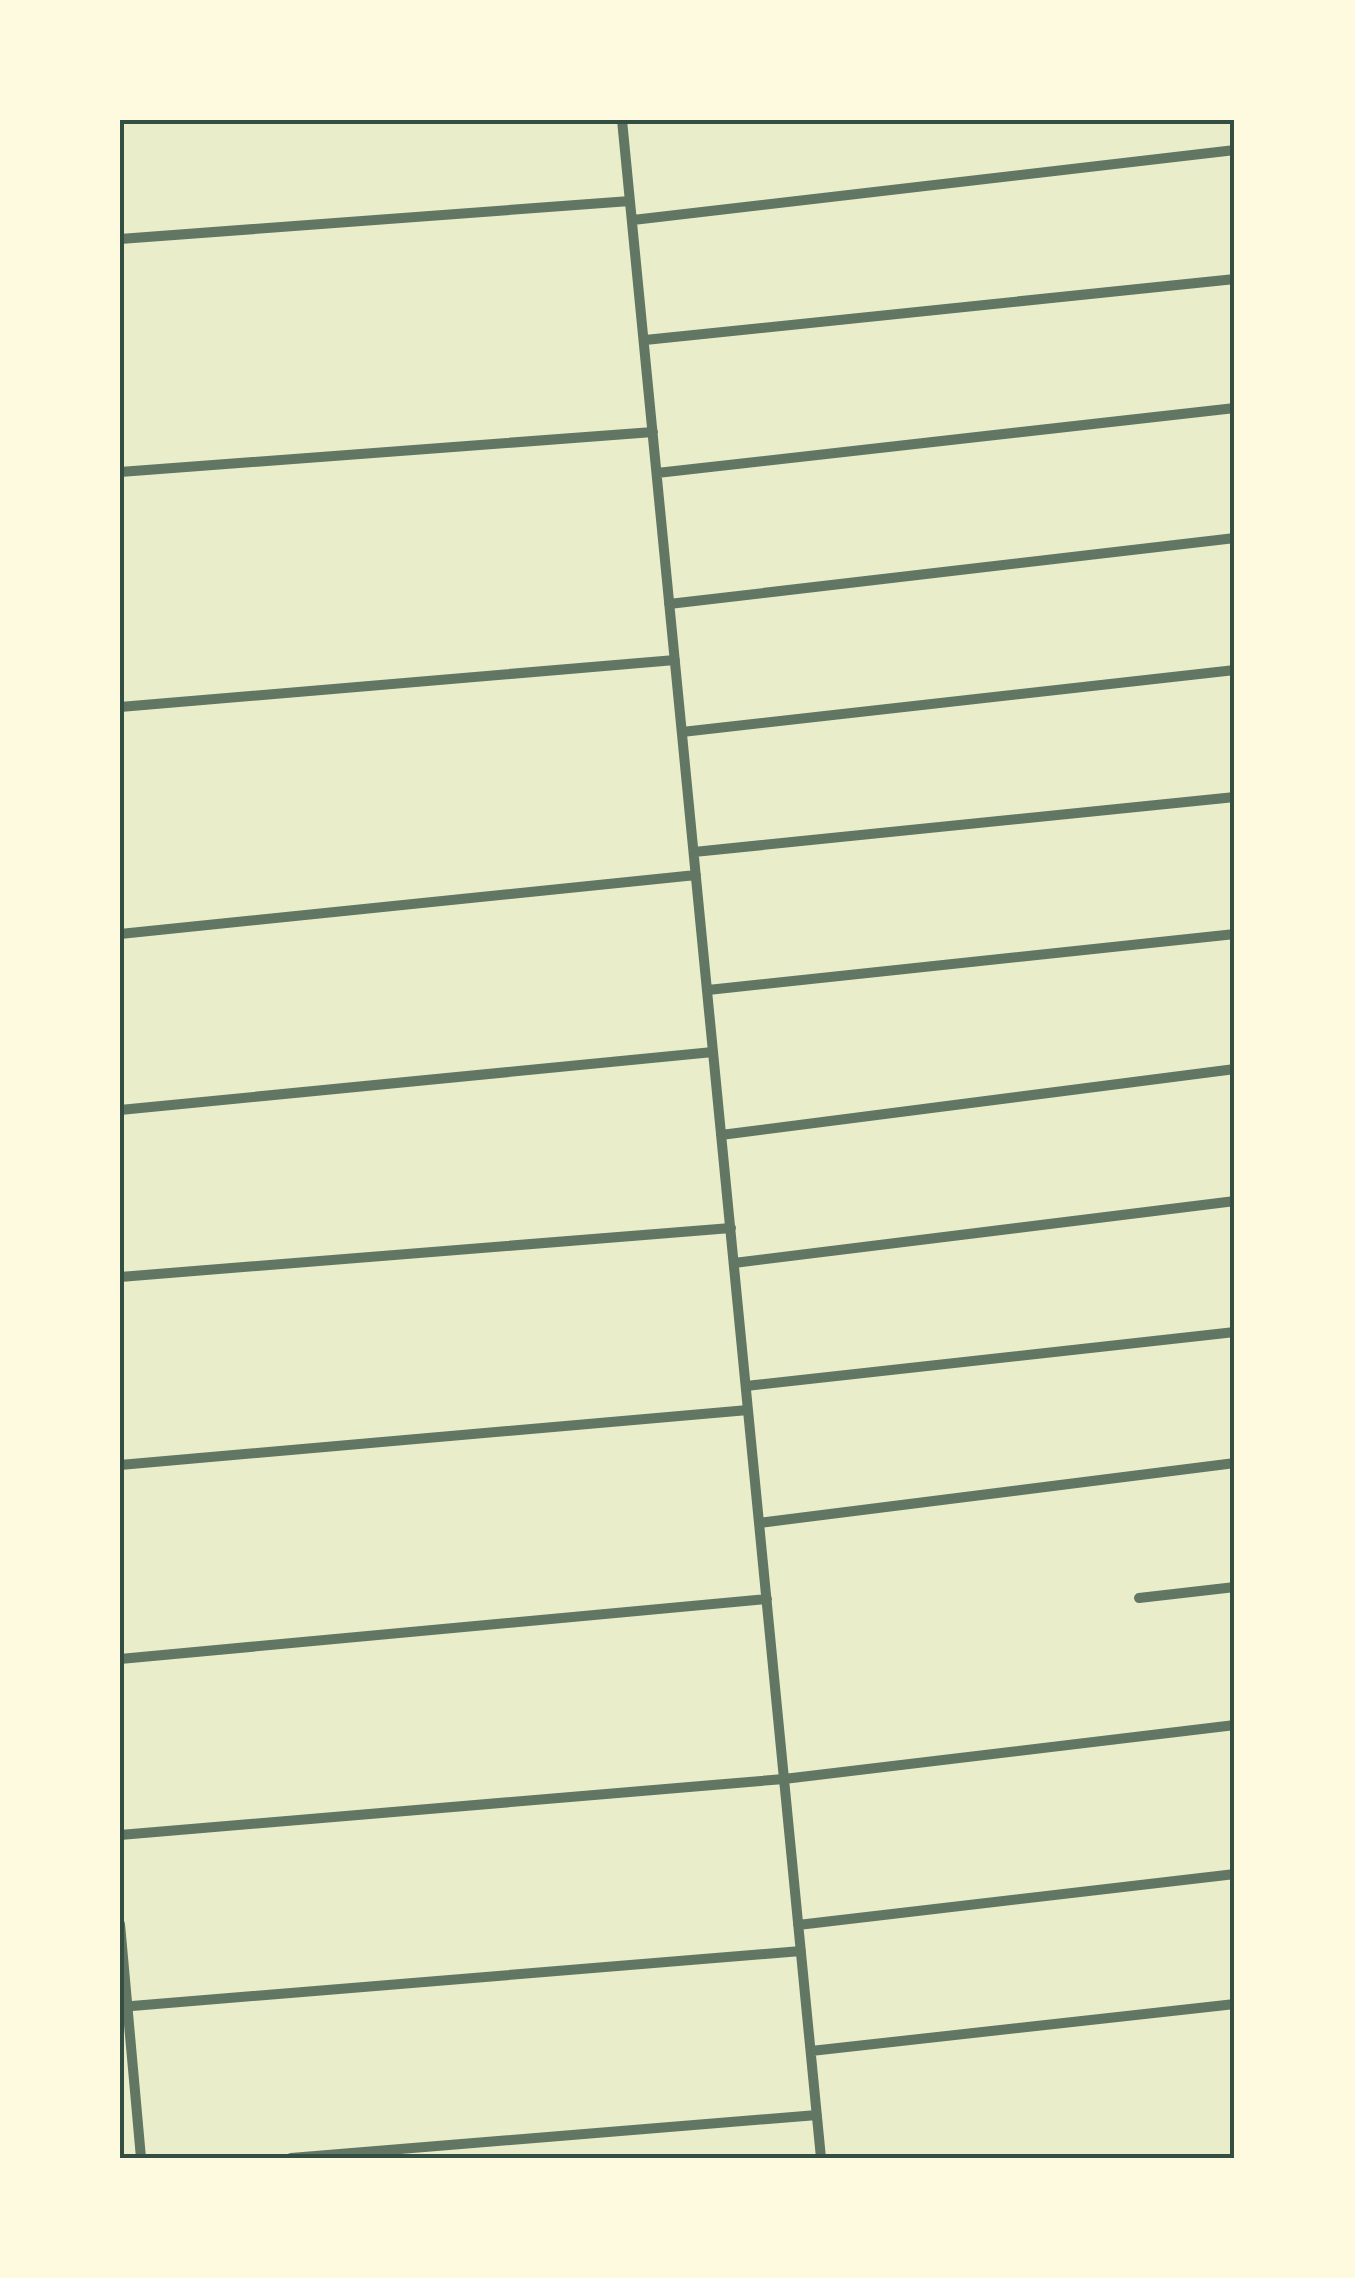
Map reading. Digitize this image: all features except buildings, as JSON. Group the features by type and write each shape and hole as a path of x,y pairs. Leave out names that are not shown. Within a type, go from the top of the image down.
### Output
{"street":[{"path":"622,120 821,2158"},
{"path":"632,220 1235,150"},
{"path":"120,239 630,201"},
{"path":"645,340 1235,278"},
{"path":"657,472 1235,408"},
{"path":"120,472 652,432"},
{"path":"670,604 1235,538"},
{"path":"120,707 675,660"},
{"path":"682,732 1235,670"},
{"path":"694,852 1235,797"},
{"path":"120,934 696,876"},
{"path":"708,990 1235,934"},
{"path":"120,1110 713,1052"},
{"path":"721,1135 1235,1070"},
{"path":"734,1263 1235,1201"},
{"path":"120,1277 731,1228"},
{"path":"746,1386 1235,1332"},
{"path":"120,1465 748,1410"},
{"path":"759,1523 1235,1464"},
{"path":"1139,1598 1235,1587"},
{"path":"120,1659 767,1599"},
{"path":"120,1835 784,1779 1235,1724"},
{"path":"798,1925 1235,1874"},
{"path":"120,1924 124,2007 141,2158"},
{"path":"124,2007 801,1950"},
{"path":"810,2051 1235,2004"},
{"path":"291,2158 817,2115"}]}
